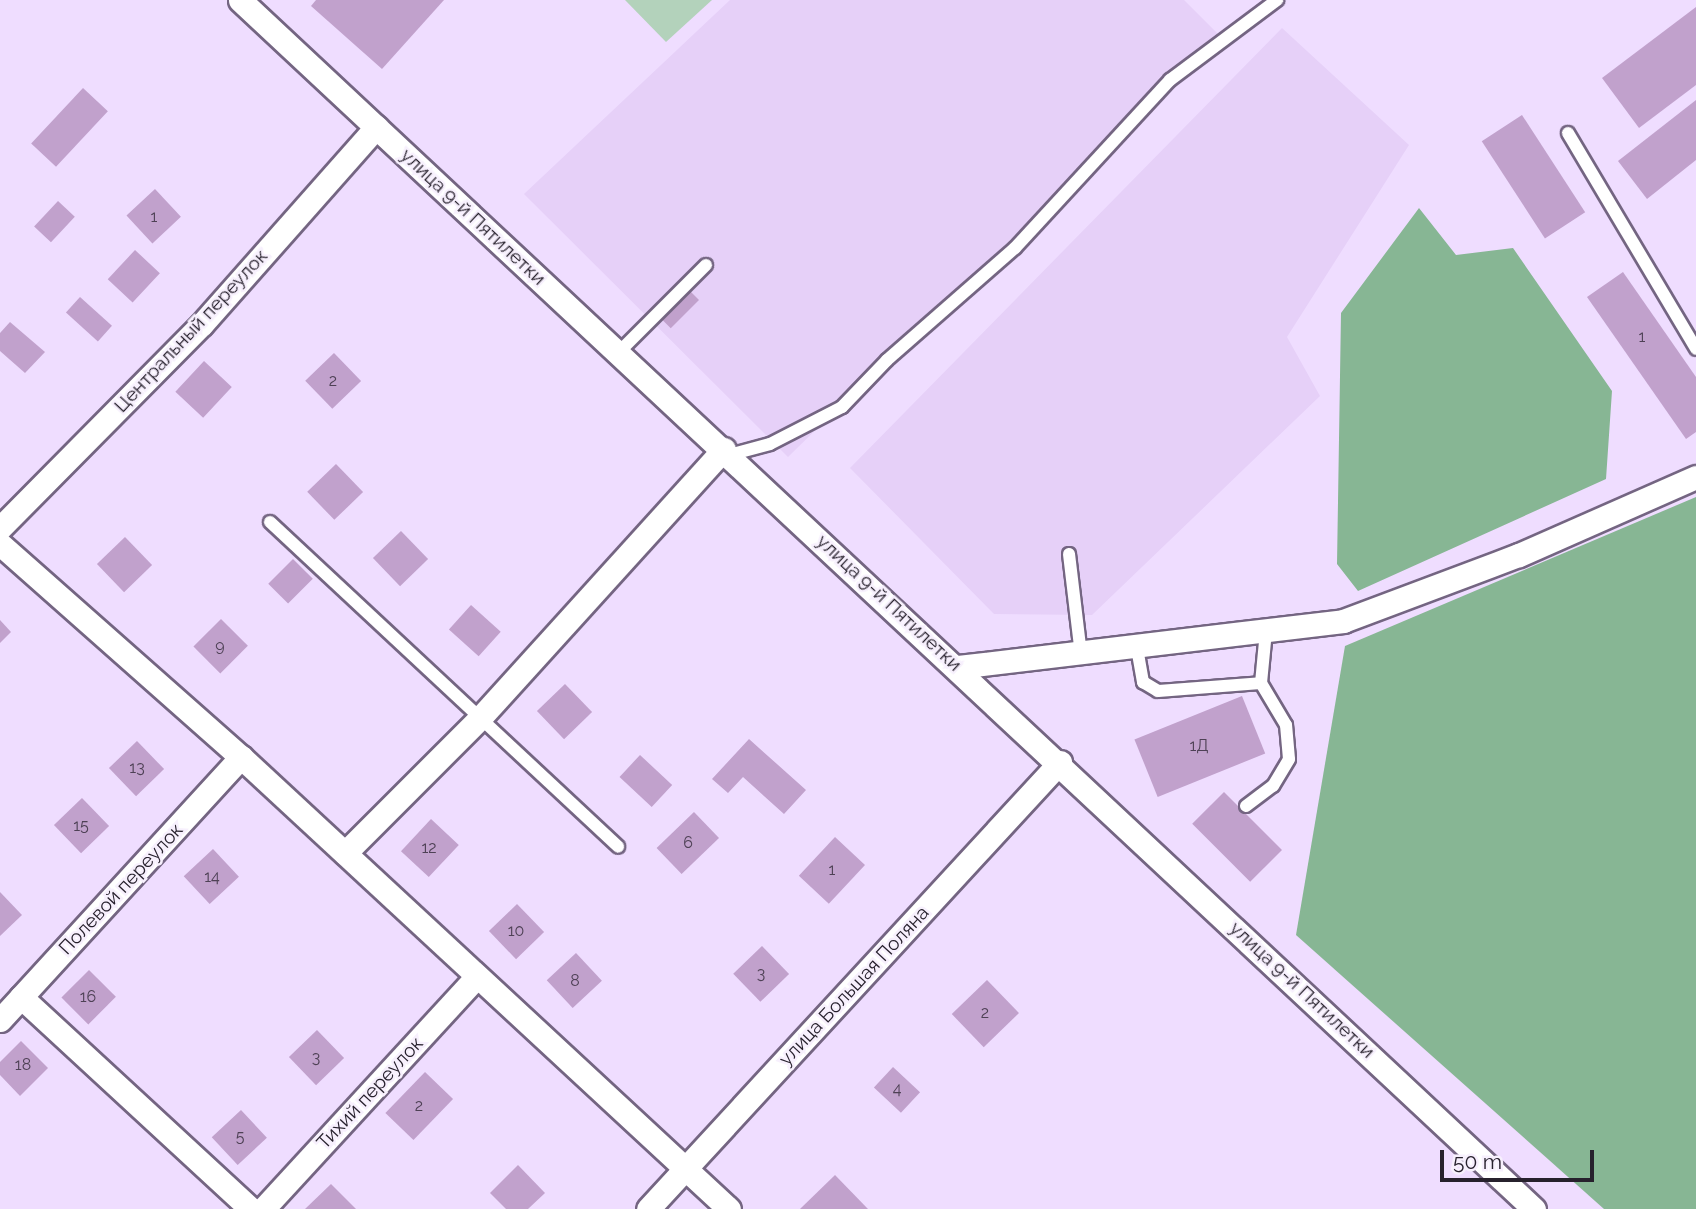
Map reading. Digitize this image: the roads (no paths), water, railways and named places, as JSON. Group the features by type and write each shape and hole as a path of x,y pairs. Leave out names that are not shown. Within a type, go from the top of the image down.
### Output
{"street":[{"name":"улица 9-й Пятилетки","path":"240,0 1060,762 1534,1209"},
{"name":"Центральный переулок","path":"0,528 202,324 376,127"},
{"path":"345,853 480,718 726,452"},
{"path":"958,667 1137,648 1343,621 1519,555 1696,477"},
{"path":"0,544 241,757 729,1209"},
{"name":"Полевой переулок","path":"0,1020 241,757"},
{"name":"улица Большая Поляна","path":"648,1209 1060,762"},
{"name":"Тихий переулок","path":"263,1209 477,976"},
{"path":"21,997 251,1209"}],"lane":[{"path":"726,452 770,444 842,407 887,360 1014,248 1170,80 1278,0"},
{"path":"1568,133 1696,349"},
{"path":"619,352 706,265"},
{"path":"270,522 618,847"},
{"path":"1069,554 1080,654"},
{"path":"1246,806 1273,786 1289,760 1286,725 1261,684 1266,631"},
{"path":"1137,648 1143,682 1157,691 1261,684"}]}
